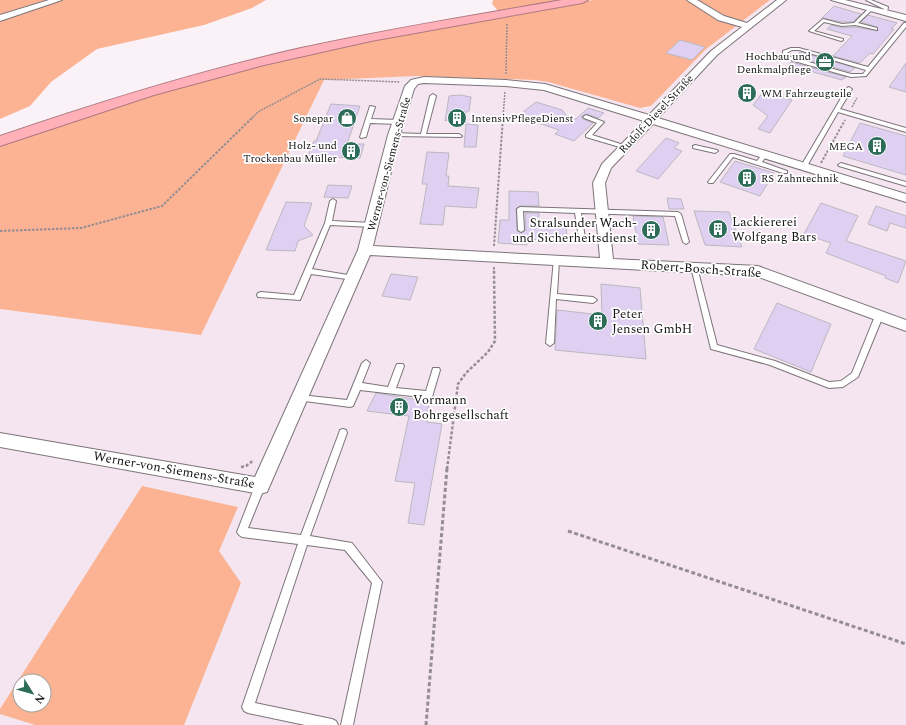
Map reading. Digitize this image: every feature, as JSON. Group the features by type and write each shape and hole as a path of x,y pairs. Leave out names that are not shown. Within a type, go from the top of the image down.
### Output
{"highway":[{"path":"0,141 107,104 263,61 375,36 582,0"}],"street":[{"path":"0,18 58,0"},
{"path":"691,0 721,18 748,26"},
{"name":"Rudolf-Diesel-Straße","path":"607,264 599,183 606,168 714,52 782,0"},
{"path":"835,0 869,4 906,18"},
{"name":"Werner-von-Siemens-Straße","path":"0,440 260,486 354,278 365,250 373,224 396,129 409,88 415,82 424,80 506,83 545,87 651,120"},
{"path":"651,120 762,159 804,166 906,198"},
{"name":"Werner-von-Siemens-Straße","path":"365,250 607,264"},
{"name":"Robert-Bosch-Straße","path":"607,264 694,267 763,272 906,326"}],"lane":[{"path":"855,24 869,4"},
{"path":"841,40 811,31 823,20 842,25 855,24 875,29"},
{"path":"869,69 799,49 791,49 785,52 785,55 789,58 851,76 864,75 869,69 906,24"},
{"path":"804,166 849,89"},
{"path":"423,135 433,96"},
{"path":"363,137 372,107"},
{"path":"836,110 906,130"},
{"path":"586,117 601,122 588,136 625,147"},
{"path":"368,121 423,135 459,136"},
{"path":"695,147 715,151"},
{"path":"712,182 732,155 762,159 785,172"},
{"path":"841,165 906,184"},
{"path":"261,294 297,298 328,223 333,201"},
{"path":"521,230 520,209 678,214 686,242"},
{"path":"578,211 582,238"},
{"path":"328,223 373,224"},
{"path":"550,344 556,261"},
{"path":"694,267 714,347 772,363 829,385 843,384 855,375 879,316"},
{"path":"308,271 354,278"},
{"path":"553,296 593,300"},
{"path":"300,398 350,404 366,363"},
{"path":"391,391 400,366"},
{"path":"357,386 429,395 436,370"},
{"path":"332,725 248,707 304,540 343,434"},
{"path":"260,486 242,532 348,546 377,582 347,725"}],"path":[{"path":"426,725 448,460 458,384 466,373 488,352 495,341 493,257 506,83 507,23"},
{"path":"0,231 81,228 162,206 258,112 320,79 415,82"},
{"path":"397,88 398,82"},
{"path":"817,170 857,98"},
{"path":"235,468 246,466 254,461 257,454"},
{"path":"568,532 906,644"}],"shaded area":[{"path":"0,0 266,0 252,8 204,25 97,49 51,82 30,106 0,119"},
{"path":"493,0 572,0 500,13 492,4"},
{"path":"593,0 770,0 705,50 651,106 640,108 548,82 534,80 417,76 324,80 201,335 0,309 0,145 119,104 179,86 284,58 372,40"},
{"path":"770,0 906,0 906,725 0,725 0,309 201,335 324,80 417,76 534,80 548,82 640,108 651,106 705,50"},
{"path":"142,486 238,507 219,551 241,583 184,725 35,725 0,714 0,709 12,690 12,713 52,713 52,673 23,673"}],"building":[{"path":"834,6 861,14 853,22 842,22 822,18"},
{"path":"868,15 897,23 891,29 894,29 873,54 870,53 860,63 833,56 852,36 827,29 831,25 842,28 855,27 878,31 877,27 861,22"},
{"path":"680,40 705,47 692,60 666,53"},
{"path":"800,52 855,68 850,72 796,57"},
{"path":"791,62 846,77 842,80 788,65"},
{"path":"906,63 906,92 889,87"},
{"path":"763,92 792,100 770,133 758,129 768,116 753,105"},
{"path":"460,95 471,97 469,111 445,121 449,96"},
{"path":"536,102 562,110 567,116 576,119 588,108 604,113 598,118 587,114 582,116 583,119 593,123 574,141 555,134 559,130 518,116"},
{"path":"331,104 360,106 347,144 364,144 360,158 308,156 314,141 316,141"},
{"name":"MEGA","path":"860,123 906,136 906,175 843,156"},
{"path":"466,124 478,125 476,147 464,147"},
{"path":"666,138 679,143 674,148 682,151 658,179 636,171"},
{"path":"427,152 449,153 446,176 449,176 448,186 479,188 476,208 445,206 443,225 420,224 427,184 422,184"},
{"name":"RS Zahntechnik","path":"735,161 774,173 760,196 720,182"},
{"path":"328,185 352,186 348,198 324,197"},
{"path":"509,191 538,192 539,206 520,206 516,208 517,231 522,233 526,230 525,213 539,213 539,220 566,221 567,241 527,239 527,245 498,243 500,220 509,220"},
{"path":"667,198 681,199 684,209 669,209"},
{"path":"286,202 312,203 304,226 313,235 298,241 295,251 266,250"},
{"path":"821,203 858,216 846,241 906,261 898,283 885,278 886,276 826,253 831,243 804,234"},
{"path":"876,206 906,216 906,228 890,223 887,231 868,224"},
{"name":"Lackiererei Wolfgang Bars","path":"694,211 729,212 742,247 705,245"},
{"name":"Stralsunder Wach- und Sicherheitsdienst","path":"633,216 663,217 669,245 638,244"},
{"path":"391,274 418,277 410,300 382,296"},
{"name":"Peter Jensen GmbH","path":"601,284 640,288 646,359 555,350 557,310 602,315"},
{"path":"777,303 831,324 811,372 754,349"},
{"path":"376,393 430,402 425,418 428,418 427,422 442,424 424,525 408,523 415,483 395,481 409,416 367,411"}],"place":[{"name":"Hochbau und Denkmalpflege","path":"825,62"},
{"name":"WM Fahrzeugteile","path":"747,93"},
{"name":"Sonepar","path":"347,118"},
{"name":"IntensivPflegeDienst","path":"457,118"},
{"name":"MEGA","path":"877,146"},
{"name":"Holz- und Trockenbau Müller","path":"351,151"},
{"name":"RS Zahntechnik","path":"747,178"},
{"name":"Lackiererei Wolfgang Bars","path":"718,229"},
{"name":"Stralsunder Wach- und Sicherheitsdienst","path":"651,230"},
{"name":"Peter Jensen GmbH","path":"598,321"},
{"name":"Vormann Bohrgesellschaft","path":"399,407"}]}
